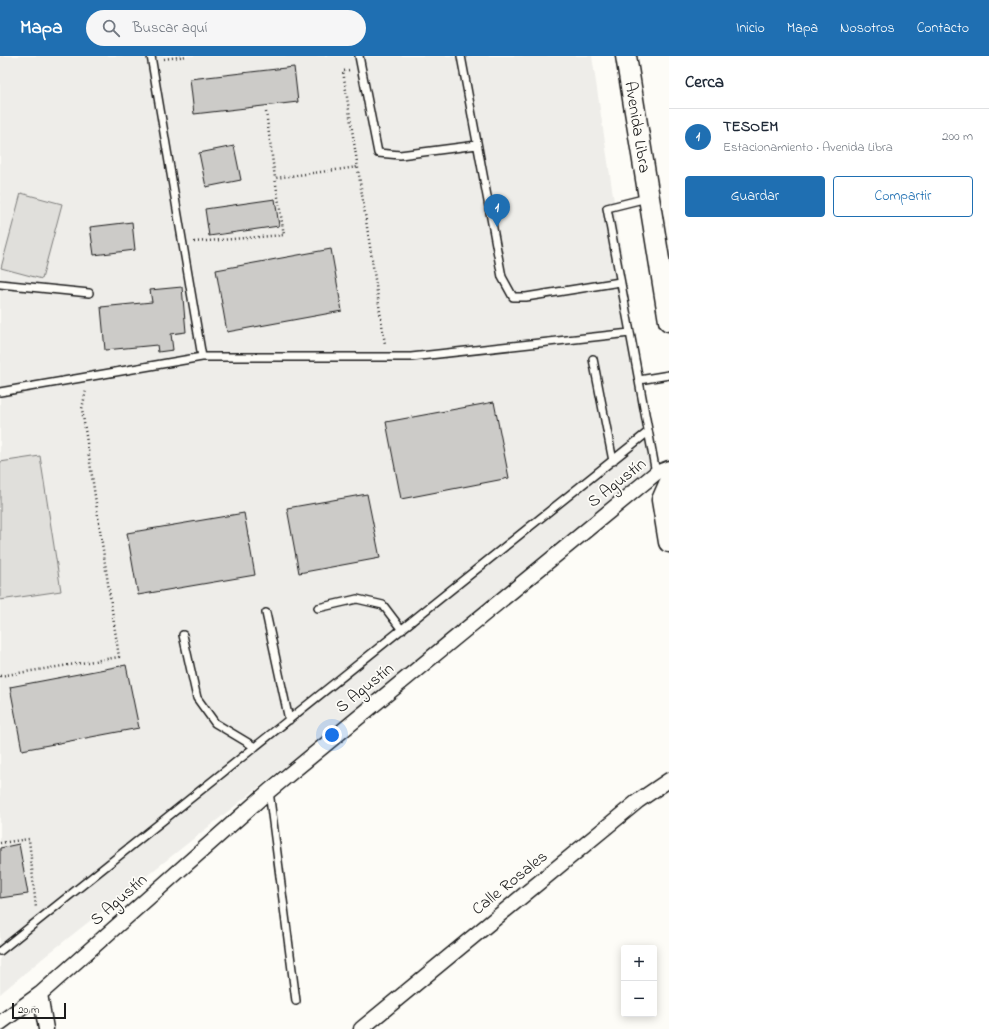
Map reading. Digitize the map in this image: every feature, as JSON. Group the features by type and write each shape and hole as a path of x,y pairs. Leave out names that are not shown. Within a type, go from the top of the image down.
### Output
{"main road":[{"name":"Avenida Libra","path":"626,56 669,321"},
{"path":"665,475 662,500 669,542"}],"street":[{"name":"S Agustín","path":"0,1023 40,994 269,791 665,475"},
{"name":"Calle Rosales","path":"361,1029 376,1023 638,801 669,780"},
{"path":"40,994 46,1029"}],"lane":[{"path":"359,56 378,153 400,156 477,145"},
{"path":"461,56 502,277 513,297 526,297 620,282"},
{"path":"152,58 202,357"},
{"path":"649,197 607,208 648,432 665,475"},
{"path":"0,284 89,294"},
{"path":"0,392 202,357 410,357 630,333"},
{"path":"593,359 613,461"},
{"path":"638,380 669,375"},
{"path":"0,951 648,432"},
{"path":"318,608 357,599 383,604 402,630"},
{"path":"266,613 289,720"},
{"path":"183,635 197,698 215,723 255,747"},
{"path":"269,791 296,1001"}],"path":[{"path":"152,58 187,56"},
{"path":"361,67 343,71 387,357"},
{"path":"183,243 284,235 274,178 266,112"},
{"path":"274,178 358,167"},
{"path":"0,676 119,657 82,409 86,393 85,377"},
{"path":"0,843 29,839 37,921"}],"shaded area":[{"path":"0,56 592,56 655,473 43,958 0,994"},
{"path":"21,193 62,204 42,279 1,268"},
{"path":"40,456 61,591 0,600 0,462"}],"building":[{"path":"294,67 298,102 194,114 190,79"},
{"path":"234,146 241,180 206,187 199,153"},
{"path":"275,199 279,226 209,236 205,209"},
{"path":"132,222 135,250 94,255 90,227"},
{"path":"331,249 342,311 227,332 216,270"},
{"path":"182,287 186,332 171,334 173,350 158,352 157,345 105,350 101,307 152,302 150,290"},
{"path":"494,402 509,478 401,499 386,422"},
{"path":"367,494 380,558 299,573 287,508"},
{"path":"244,513 255,575 138,595 127,533"},
{"path":"126,665 139,728 22,750 10,687"},
{"path":"19,844 28,894 0,898 0,848"}],"place":[{"name":"TESOEM","path":"497,227"}]}
